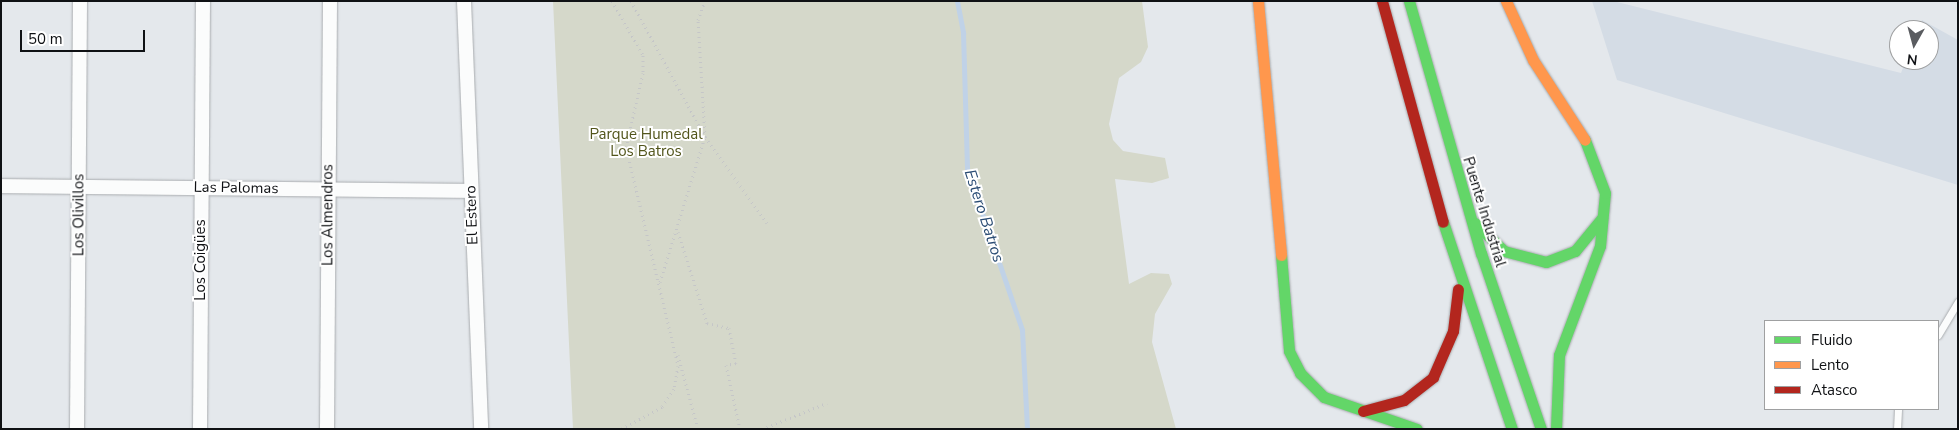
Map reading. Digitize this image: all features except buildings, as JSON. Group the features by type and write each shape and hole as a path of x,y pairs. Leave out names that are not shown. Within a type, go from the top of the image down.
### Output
{"highway":[{"path":"1258,1 1289,351 1313,388 1336,404 1417,429"},
{"path":"1382,1 1459,280 1512,429"},
{"name":"Puente Industrial","path":"1409,1 1469,213 1541,429"},
{"path":"1506,1 1533,60 1593,153 1602,177 1606,209 1600,246 1562,342 1556,429"},
{"path":"1469,213 1495,246 1525,260 1546,262 1583,245 1606,209"},
{"path":"1363,411 1404,400 1433,377 1453,331 1459,280"}],"street":[{"name":"Los Olivillos","path":"77,429 80,1"},
{"name":"Los Coigües","path":"200,429 203,1"},
{"name":"Los Almendros","path":"327,429 330,1"},
{"name":"El Estero","path":"464,1 481,429"},
{"name":"Las Palomas","path":"1,186 471,191"}],"lane":[{"path":"1939,333 1958,302"},
{"path":"1897,429 1898,410"}],"path":[{"path":"612,1 643,55 643,73 626,146 676,352 698,429"},
{"path":"631,1 705,137 767,223"},
{"path":"660,283 678,232 705,137 698,20 705,1"},
{"path":"678,232 707,323 729,328 736,363 726,365 740,429"},
{"path":"621,429 653,414 669,399 677,379 676,352"},
{"path":"762,429 827,403"}],"shaded area":[{"path":"1592,1 1613,1 1901,73 1902,70 1939,70 1939,29 1958,40 1958,185 1617,80"}],"green space":[{"name":"Parque Humedal Los Batros","path":"553,1 1142,1 1148,47 1141,62 1119,78 1109,124 1113,140 1123,151 1165,158 1169,178 1152,183 1115,179 1129,284 1151,273 1169,274 1172,284 1155,314 1152,342 1176,429 573,429"}],"waterway":[{"name":"Estero Batros","path":"957,1 963,33 967,169 1022,330 1027,429"}],"traffic: fast":[{"path":"1409,1 1481,253 1541,429"},
{"path":"1556,429 1559,355 1600,246 1605,193 1585,140"},
{"path":"1475,223 1504,251 1546,262 1575,251 1602,218"},
{"path":"1443,222 1512,429"},
{"path":"1281,255 1289,351 1300,373 1324,397 1417,429"}],"traffic: slow":[{"path":"1258,1 1281,255"},
{"path":"1506,1 1533,60 1585,140"}],"traffic: jam":[{"path":"1382,1 1443,222"},
{"path":"1363,411 1404,400 1433,377 1453,331 1458,289"}]}
